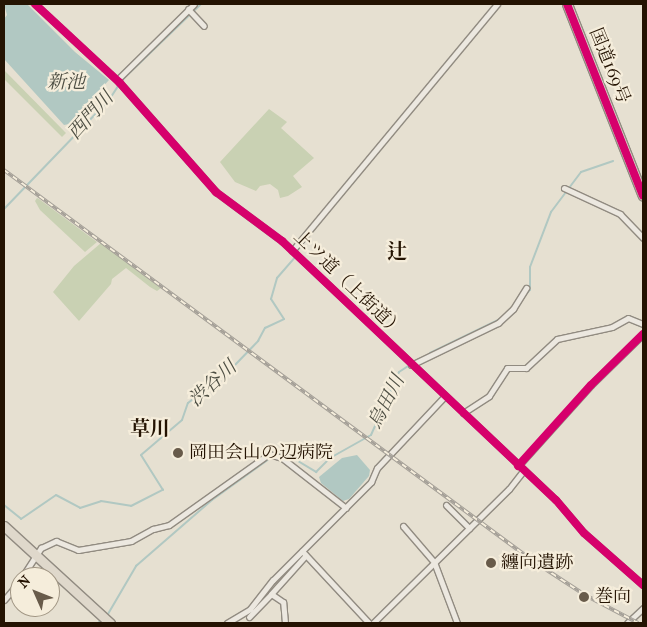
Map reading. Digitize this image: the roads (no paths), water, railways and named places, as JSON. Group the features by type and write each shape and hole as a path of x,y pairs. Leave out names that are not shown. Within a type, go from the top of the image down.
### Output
{"main road":[{"name":"国道169号","path":"568,4 643,196"},
{"path":"4,526 36,558 110,623"}],"street":[{"name":"上ツ道（上街道）","path":"35,4 119,82 216,192 292,251 520,469 556,500 584,533 643,585"},
{"path":"119,82 190,12 194,4"},
{"path":"292,251 497,4"},
{"path":"190,12 204,26"},
{"path":"564,188 620,214 643,238"},
{"path":"411,365 498,323 513,309 526,288"},
{"path":"463,413 489,396 508,368 526,368 557,339 612,327 628,318 643,324"},
{"path":"373,623 469,528 591,385 643,334"},
{"path":"227,623 250,609 304,553 371,482 377,468 389,454 444,397"},
{"path":"29,567 41,548 56,541 78,550 130,541 169,525 269,454 282,458 346,508"},
{"path":"446,505 469,528"},
{"path":"403,526 434,562 457,623"},
{"path":"249,617 304,553"},
{"path":"304,553 369,623"},
{"path":"270,594 283,602 285,623"},
{"path":"627,623 643,608"}],"water":[{"name":"新池","path":"4,4 27,4 75,52 109,80 69,124 64,125 4,59 4,19 7,15"},
{"path":"357,455 370,470 369,476 349,499 343,501 321,483 319,477 342,458"}],"waterway":[{"name":"西門川","path":"4,209 109,100 122,80 201,4"},
{"name":"烏田川","path":"508,315 530,290 530,267 551,212 581,172 613,161"},
{"name":"渋谷川","path":"4,505 21,519 56,495 80,508 101,501 131,506 163,490 141,455 182,420 188,403 234,366 258,341 265,328 284,319 271,299 277,278 296,256"},
{"name":"烏田川","path":"430,353 500,319"},
{"name":"烏田川","path":"277,454 283,452 316,472 330,458 371,435 399,372 419,359"},
{"name":"烏田川","path":"108,614 136,566 212,500 273,456"}],"railway":[{"path":"4,170 533,561 585,595 638,623"}],"place":[{"name":"岡田会山の辺病院","path":"178,453"},
{"name":"纏向遺跡","path":"491,563"},
{"name":"巻向","path":"584,597"}],"district":[{"name":"辻","path":"397,251"},
{"name":"草川","path":"150,428"}]}
